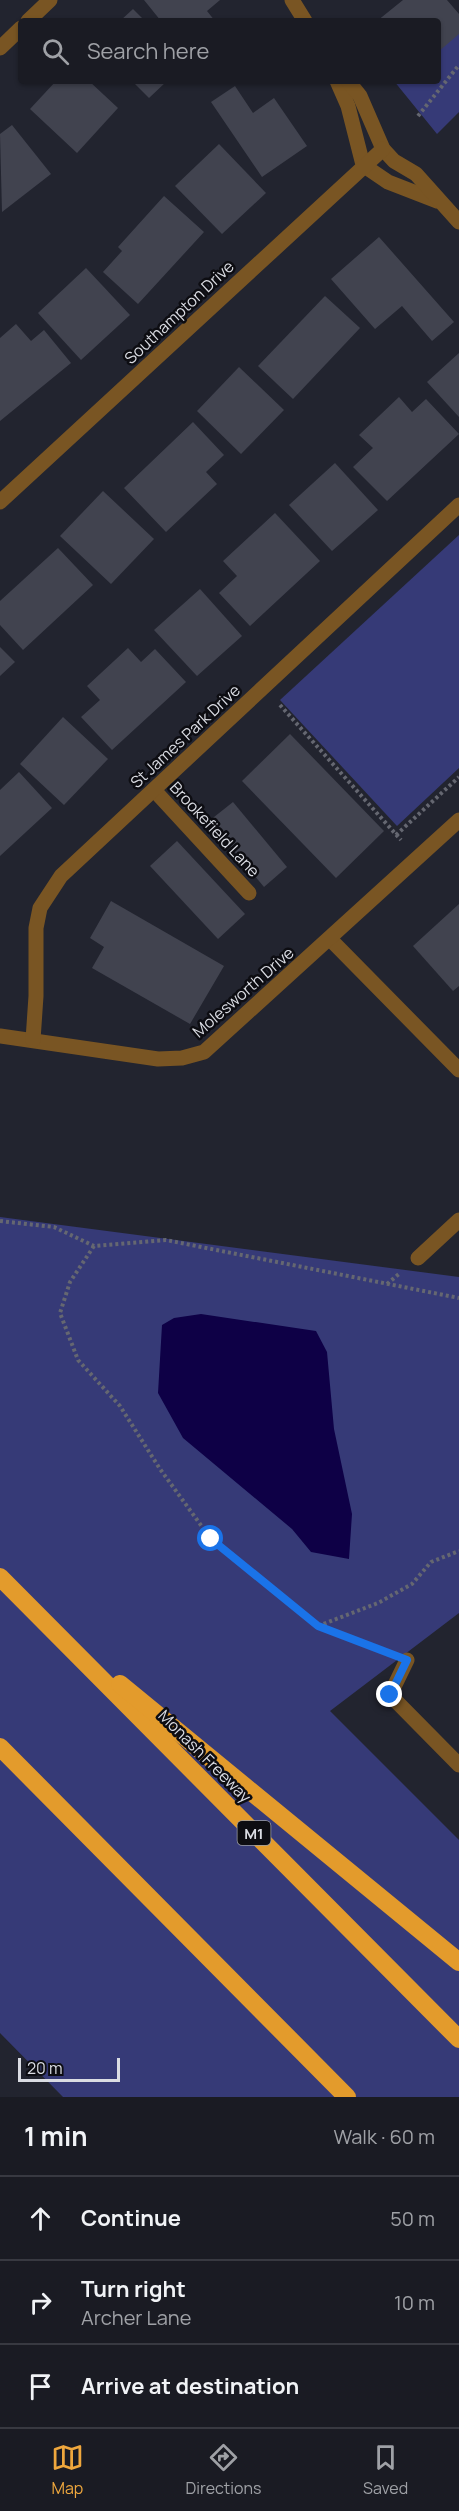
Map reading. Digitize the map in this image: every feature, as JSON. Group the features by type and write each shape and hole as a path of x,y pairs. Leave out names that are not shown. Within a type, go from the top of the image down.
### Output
{"highway":[{"name":"Monash Freeway","path":"0,1576 459,2040"},
{"path":"49,1626 459,1962"},
{"path":"0,1747 347,2097"}],"street":[{"path":"31,18 50,0"},
{"path":"292,0 303,18"},
{"path":"0,48 18,31"},
{"path":"339,84 348,106 363,165 388,182 440,202"},
{"path":"350,84 360,96 383,149 394,161 416,174 459,222"},
{"name":"Southampton Drive","path":"0,502 383,149"},
{"name":"St James Park Drive","path":"33,1040 36,996 36,928 40,908 61,876 459,505"},
{"name":"Brookefield Lane","path":"154,790 249,893"},
{"name":"Molesworth Drive","path":"0,1036 158,1059 182,1058 204,1052 459,820"},
{"path":"330,939 459,1070"},
{"path":"418,1258 459,1220"},
{"path":"407,1660 390,1695 459,1765"}],"path":[{"path":"418,116 459,65"},
{"path":"264,686 418,859"},
{"path":"396,835 459,777"},
{"path":"0,1221 54,1227 94,1246 166,1240 459,1298"},
{"path":"94,1246 70,1282 60,1313 78,1360 120,1406 160,1469 211,1539 318,1626 407,1660"},
{"path":"318,1626 378,1603 412,1584 431,1562 459,1551"}],"shaded area":[{"path":"459,25 459,112 437,134 396,84 441,84 441,40"},
{"path":"459,535 459,768 397,826 280,700"},
{"path":"0,1217 459,1277 459,1613 330,1711 459,1840 459,2097 63,2097 0,2033"},
{"path":"201,1314 316,1331 327,1352 334,1429 352,1514 349,1559 311,1552 292,1529 183,1438 158,1393 162,1325 174,1318"}],"building":[{"path":"144,0 220,0 207,11 213,18 159,18"},
{"path":"403,0 447,0 459,14 459,34 441,49 441,18 381,18"},
{"path":"133,9 142,18 123,18"},
{"path":"53,84 92,84 118,108 77,153 30,109"},
{"path":"135,84 164,84 149,98"},
{"path":"235,86 253,113 274,98 307,146 262,177 211,102"},
{"path":"12,125 51,174 2,212 0,134"},
{"path":"219,144 266,193 222,234 175,186"},
{"path":"164,196 204,232 138,304 103,272 122,251 118,247"},
{"path":"379,237 454,322 432,341 402,306 375,329 331,279"},
{"path":"86,268 130,315 81,360 38,313"},
{"path":"325,296 360,328 293,399 258,366"},
{"path":"16,324 31,341 44,330 71,363 0,421 0,338"},
{"path":"459,353 459,417 427,382"},
{"path":"239,367 284,410 241,454 197,411"},
{"path":"399,397 412,412 426,399 459,434 387,501 353,467 373,448 359,435"},
{"path":"193,422 224,455 206,472 217,484 166,532 124,488"},
{"path":"335,463 378,510 332,551 289,505"},
{"path":"103,491 154,539 111,584 60,536"},
{"path":"275,513 320,561 250,626 219,593 237,576 223,561"},
{"path":"58,548 93,585 23,650 0,625 0,601"},
{"path":"200,589 242,636 197,676 154,630"},
{"path":"0,647 15,662 0,676"},
{"path":"128,648 141,662 155,649 186,682 112,750 81,717 100,700 87,686"},
{"path":"63,717 108,759 64,805 20,764"},
{"path":"290,734 384,831 336,878 242,781"},
{"path":"19,772 52,808 0,856 0,790"},
{"path":"233,802 287,867 264,887 209,821"},
{"path":"177,841 245,914 218,939 150,866"},
{"path":"111,901 224,966 190,1024 92,968 104,947 90,938"},
{"path":"459,904 459,986 453,991 413,946"}],"route":[{"path":"211,1539 318,1626 407,1660 390,1695"}]}
